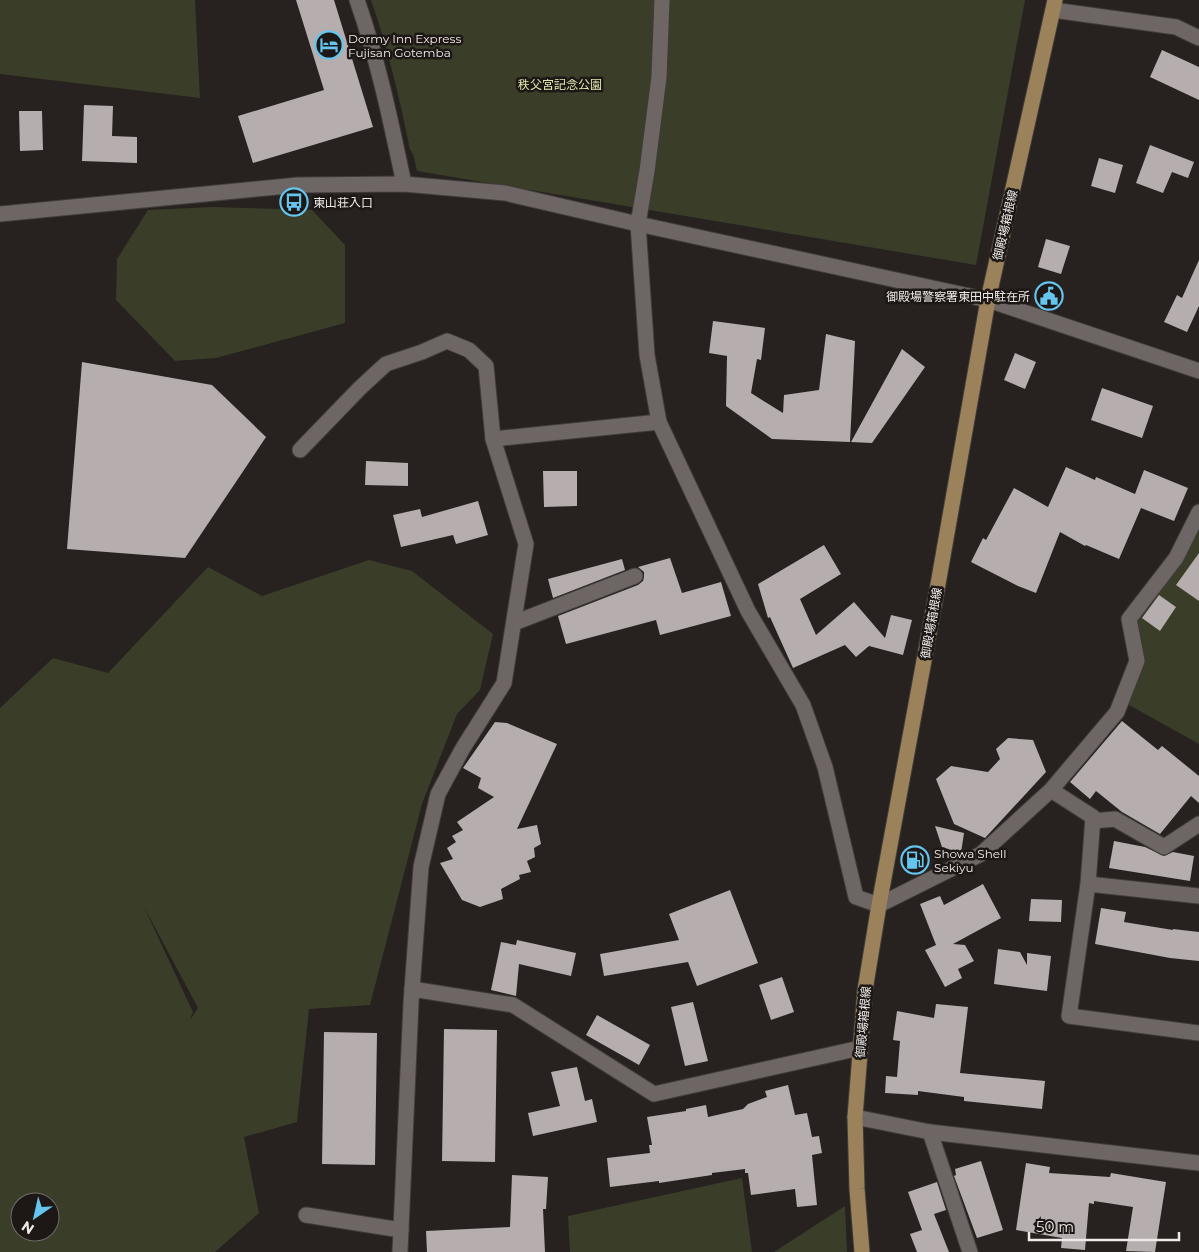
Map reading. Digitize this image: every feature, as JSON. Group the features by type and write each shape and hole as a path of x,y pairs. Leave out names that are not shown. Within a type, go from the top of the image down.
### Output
{"main road":[{"name":"御殿場箱根線","path":"862,1252 857,1189 855,1117 865,990 988,300 1054,5"}],"street":[{"path":"357,0 387,108 404,184"},
{"path":"662,0 659,77 648,171 638,224 647,355 659,422 748,611 802,705 824,767 856,897 879,905 980,854 1051,790 1117,712 1137,661 1129,619 1176,558 1199,512"},
{"path":"1054,5 1176,27 1199,38"},
{"path":"0,214 298,185 404,184 505,193 988,300 1199,371"},
{"path":"300,450 386,364 447,341 469,350 486,366 493,440 526,544 504,683 463,748 438,794 421,867 412,988 400,1252"},
{"path":"493,440 659,422"},
{"path":"514,624 636,576"},
{"path":"1051,790 1093,817 1088,884 1069,1016 1199,1033"},
{"path":"1093,821 1116,820 1164,847 1199,824"},
{"path":"1088,884 1199,896"},
{"path":"412,988 513,1005 654,1094 860,1048"},
{"path":"855,1117 930,1132 1199,1162"},
{"path":"930,1132 970,1252"},
{"path":"306,1215 401,1230"}],"green space":[{"path":"0,0 195,0 200,98 0,74"},
{"name":"秩父宮記念公園","path":"371,0 1025,0 976,265 417,171 413,154 410,150 398,93"},
{"path":"212,207 312,210 345,245 345,323 216,358 175,361 116,300 117,259 148,210"},
{"path":"1199,520 1199,744 1129,705 1129,619"},
{"path":"369,560 412,571 493,634 480,690 457,714 422,804 370,1005 309,1009 297,1122 244,1137 259,1213 215,1252 0,1252 0,708 53,658 108,673 208,567 262,596","holes":["144,907 198,1008 190,1020 193,1012"]},
{"path":"742,1178 752,1252 570,1252 568,1216"},
{"path":"845,1206 847,1252 774,1252"}],"building":[{"name":"Dormy Inn Express Fujisan Gotemba","path":"296,0 334,0 373,127 253,163 238,116 324,90"},
{"path":"1162,50 1199,67 1199,100 1150,77"},
{"path":"84,105 113,106 112,136 137,137 137,163 82,161"},
{"path":"19,111 42,111 43,150 20,151"},
{"path":"1150,145 1194,162 1188,178 1172,172 1163,193 1136,183"},
{"path":"1099,158 1123,165 1115,193 1091,186"},
{"path":"1046,239 1070,246 1061,274 1038,267"},
{"path":"1199,260 1199,306 1187,332 1164,322 1177,295 1182,298"},
{"path":"713,321 765,328 761,360 757,359 751,393 783,413 784,395 819,390 826,334 855,341 850,442 772,439 726,406 727,356 709,353"},
{"path":"902,349 925,367 872,443 851,442"},
{"path":"1015,353 1036,362 1025,389 1004,380"},
{"path":"82,362 212,385 266,437 185,558 67,549"},
{"path":"1102,388 1153,406 1142,438 1091,420"},
{"path":"366,461 408,463 408,486 365,485"},
{"path":"1066,467 1095,480 1096,477 1135,494 1144,470 1188,488 1174,521 1141,508 1119,559 1085,546 1060,532 1036,593 971,562 983,538 986,540 1014,488 1048,507"},
{"path":"543,471 577,471 577,506 544,507"},
{"path":"478,501 488,535 456,544 453,535 401,547 393,515 420,509 422,517"},
{"path":"824,545 841,574 800,599 816,635 854,602 885,638 891,615 912,620 903,655 869,646 856,657 845,645 793,668 770,617 768,618 758,584"},
{"path":"1199,553 1199,601 1176,585"},
{"path":"670,558 682,593 721,582 731,616 660,635 656,620 566,644 558,616 638,585 643,581 644,572 638,567"},
{"path":"622,559 625,570 553,598 548,579"},
{"path":"1159,595 1176,607 1160,631 1142,618"},
{"path":"1122,721 1158,750 1162,746 1199,776 1199,803 1191,796 1160,834 1122,812 1096,791 1090,799 1070,782"},
{"path":"495,722 507,723 557,744 517,829 537,825 541,844 534,848 535,857 527,861 531,872 519,875 520,879 501,889 503,899 480,907 462,900 440,863 453,859 447,848 456,842 452,836 463,830 457,822 494,797 478,788 481,778 463,768"},
{"path":"1008,738 1033,740 1046,772 985,838 954,824 936,779 951,766 988,772 1000,759 996,749"},
{"path":"935,826 964,833 961,853 942,847"},
{"path":"1114,841 1145,847 1164,856 1173,852 1194,856 1190,881 1109,868"},
{"path":"909,851 925,855 922,871 905,867"},
{"path":"983,884 1001,918 953,944 965,945 974,961 958,969 962,978 945,987 925,950 936,945 920,904 940,896 944,905"},
{"path":"730,890 758,963 697,986 688,962 604,976 600,954 679,940 669,914"},
{"path":"1031,899 1062,900 1061,922 1029,921"},
{"path":"1101,908 1126,912 1124,922 1199,932 1199,961 1170,958 1095,944"},
{"path":"517,940 576,953 571,976 519,964 516,996 491,990 501,942 516,945"},
{"path":"998,949 1020,952 1027,965 1027,953 1051,956 1047,991 994,984"},
{"path":"782,977 794,1012 771,1020 759,985"},
{"path":"693,1002 708,1061 685,1066 671,1007"},
{"path":"936,1004 968,1007 960,1073 1045,1081 1042,1109 964,1101 964,1097 918,1091 918,1095 885,1093 886,1076 897,1077 900,1041 893,1040 897,1011 934,1018"},
{"path":"597,1015 650,1045 639,1065 586,1035"},
{"path":"444,1029 497,1030 495,1162 442,1161"},
{"path":"324,1032 377,1033 375,1165 322,1164"},
{"path":"577,1067 585,1101 592,1099 597,1122 533,1136 528,1113 560,1106 551,1072"},
{"path":"788,1085 795,1115 807,1113 812,1137 819,1136 822,1153 812,1155 817,1205 797,1207 795,1189 751,1195 748,1173 745,1173 745,1169 659,1183 659,1181 610,1187 607,1158 650,1153 649,1145 652,1145 647,1117 686,1111 686,1109 706,1105 708,1117 743,1109 748,1104 767,1097 765,1091"},
{"path":"981,1161 1003,1230 977,1238 954,1176 956,1175 955,1169"},
{"path":"1026,1163 1050,1167 1049,1173 1110,1177 1111,1173 1166,1182 1155,1252 1126,1251 1133,1207 1094,1201 1094,1204 1089,1203 1085,1250 1061,1248 1062,1238 1016,1230"},
{"path":"512,1175 548,1177 546,1209 543,1209 545,1252 427,1252 426,1231 510,1227"},
{"path":"937,1182 946,1210 934,1214 949,1252 917,1252 910,1234 922,1230 908,1192"}],"place":[{"name":"Dormy Inn Express Fujisan Gotemba","path":"329,45"},
{"name":"東山荘入口","path":"294,202"},
{"name":"御殿場警察署東田中駐在所","path":"1049,296"},
{"name":"Showa Shell Sekiyu","path":"915,860"}]}
